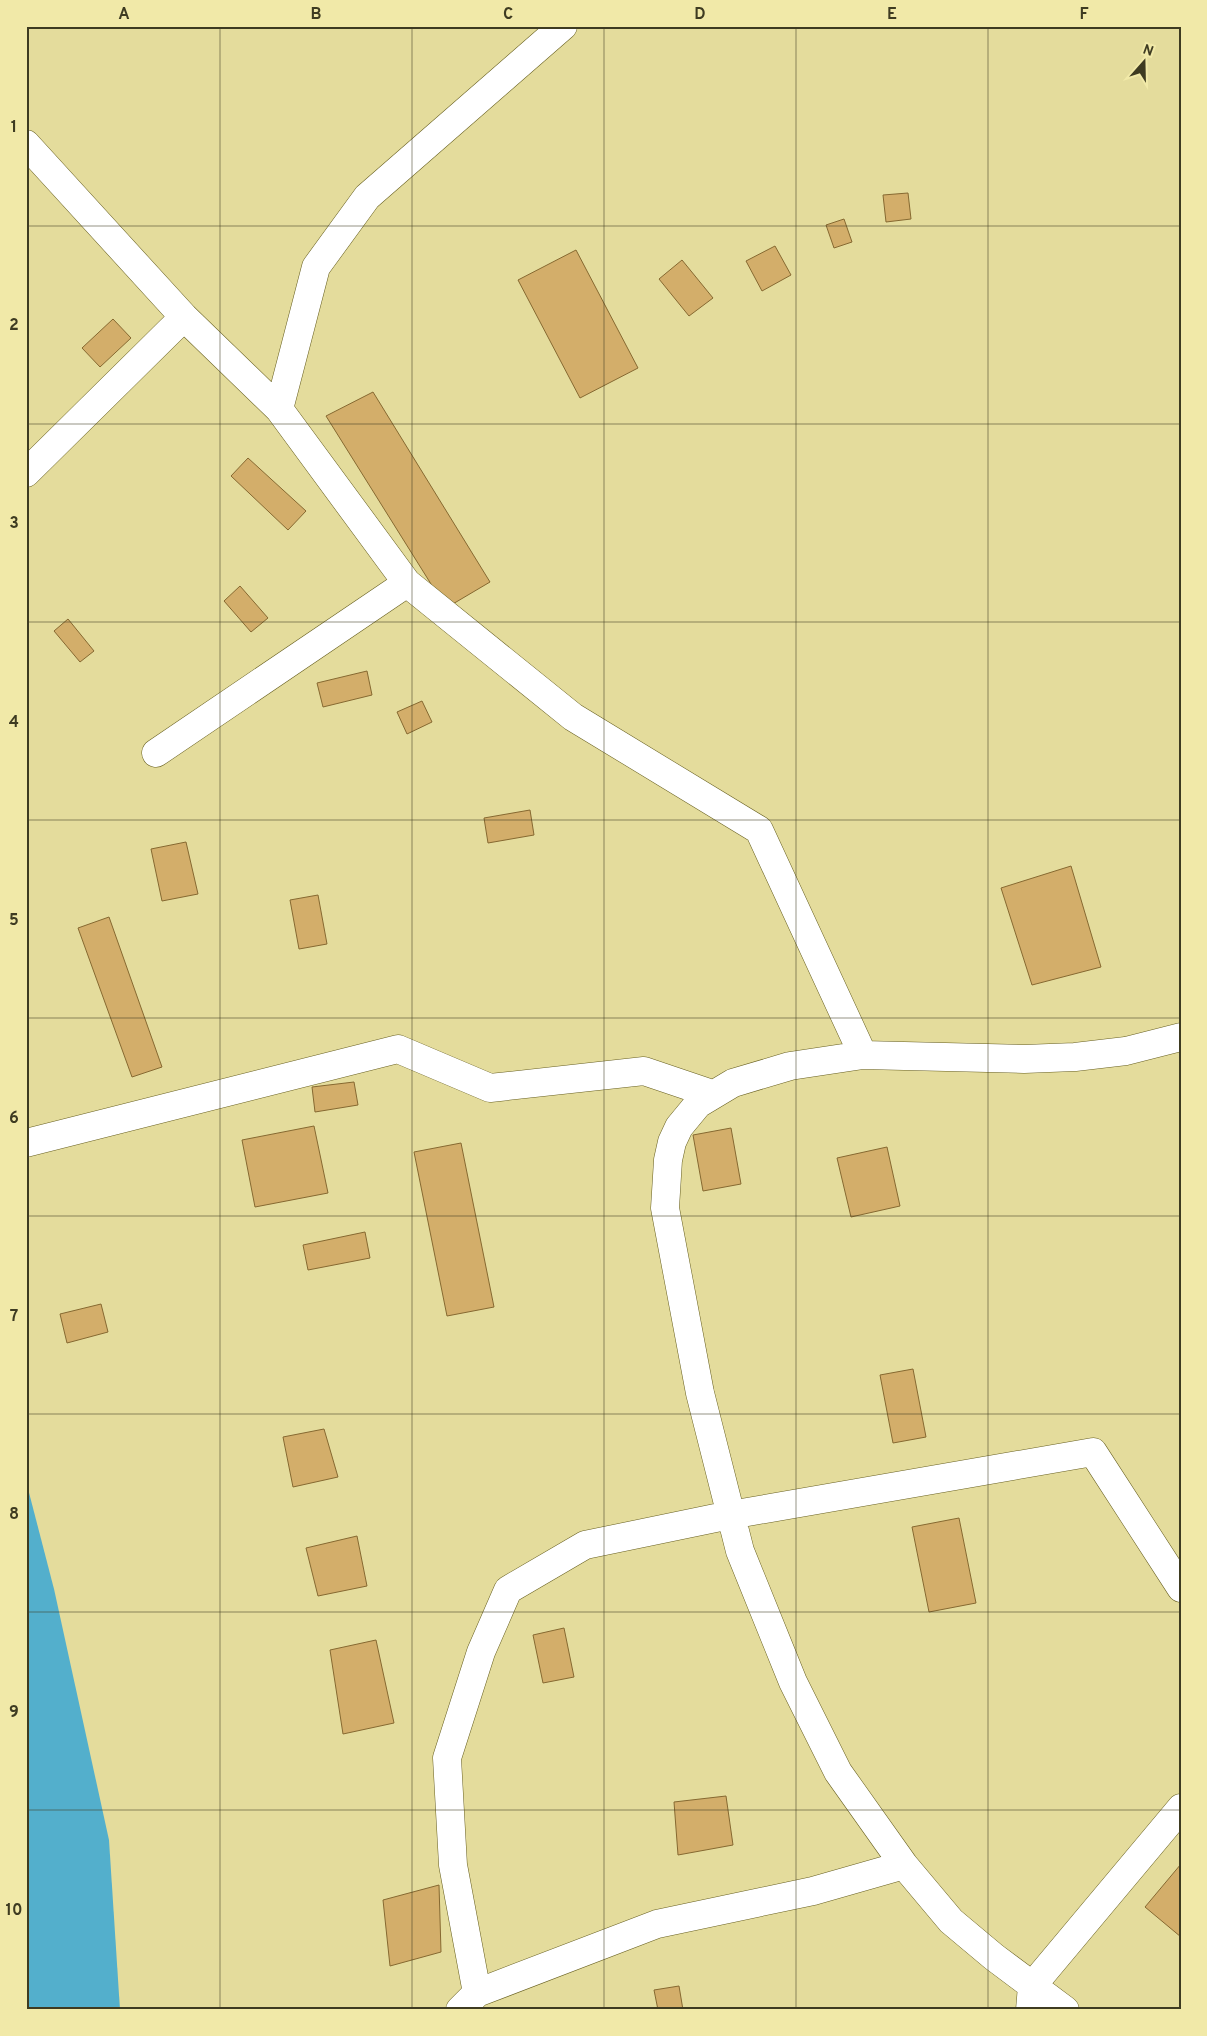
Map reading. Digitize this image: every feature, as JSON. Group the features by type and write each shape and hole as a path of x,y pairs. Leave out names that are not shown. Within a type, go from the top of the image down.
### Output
{"street":[{"path":"279,409 316,267 367,197 564,26"},
{"path":"26,144 184,316 279,409 407,583 573,717 759,830 863,1054"},
{"path":"26,473 184,316"},
{"path":"156,753 407,583"},
{"path":"1065,2010 1031,1998 951,1921 904,1865 838,1772 793,1682 740,1551 730,1515 700,1393 665,1208 666,1174 672,1142 688,1115 712,1094 733,1083 790,1066 863,1054 1052,1059 1126,1051 1181,1037"},
{"path":"26,1143 398,1049 490,1088 644,1071 712,1094"},
{"path":"904,1865 813,1892 657,1924 468,2001 453,1865 447,1758 481,1652 508,1590 585,1544 730,1515 1093,1452 1181,1588"},
{"path":"1031,1998 1181,1808"}],"water":[{"path":"26,1481 54,1589 109,1840 120,2010 26,2010"}],"building":[{"path":"908,193 911,219 886,222 883,195"},
{"path":"844,219 852,242 834,248 826,225"},
{"path":"775,246 791,275 762,291 746,261"},
{"path":"576,250 638,368 580,398 518,280"},
{"path":"682,260 713,298 689,316 659,279"},
{"path":"113,319 131,338 100,367 82,348"},
{"path":"373,392 490,582 446,608 326,416"},
{"path":"248,458 306,511 288,530 231,476"},
{"path":"240,586 268,618 251,632 224,601"},
{"path":"68,619 94,651 80,662 54,631"},
{"path":"367,671 372,695 323,707 317,683"},
{"path":"422,701 432,722 407,734 397,712"},
{"path":"530,810 534,835 488,843 484,818"},
{"path":"186,842 198,894 162,901 151,849"},
{"path":"1071,866 1101,967 1032,985 1001,888"},
{"path":"318,895 327,944 299,949 290,900"},
{"path":"109,917 162,1067 132,1077 78,928"},
{"path":"354,1082 358,1105 315,1112 312,1087"},
{"path":"314,1126 328,1193 255,1207 242,1140"},
{"path":"731,1128 741,1184 703,1191 693,1135"},
{"path":"461,1143 494,1307 447,1316 414,1152"},
{"path":"887,1147 900,1206 851,1217 837,1158"},
{"path":"365,1232 370,1258 308,1270 303,1245"},
{"path":"101,1304 108,1332 67,1343 60,1314"},
{"path":"913,1369 926,1437 893,1443 880,1375"},
{"path":"324,1429 338,1477 293,1487 283,1437"},
{"path":"959,1518 976,1603 929,1612 912,1527"},
{"path":"357,1536 367,1586 318,1596 306,1548"},
{"path":"564,1628 574,1677 543,1683 533,1635"},
{"path":"376,1640 394,1723 343,1734 330,1650"},
{"path":"726,1796 733,1845 678,1855 674,1802"},
{"path":"1181,1864 1181,1937 1145,1907"},
{"path":"439,1885 441,1952 390,1966 383,1900"},
{"path":"679,1986 683,2010 658,2010 654,1990"}]}
